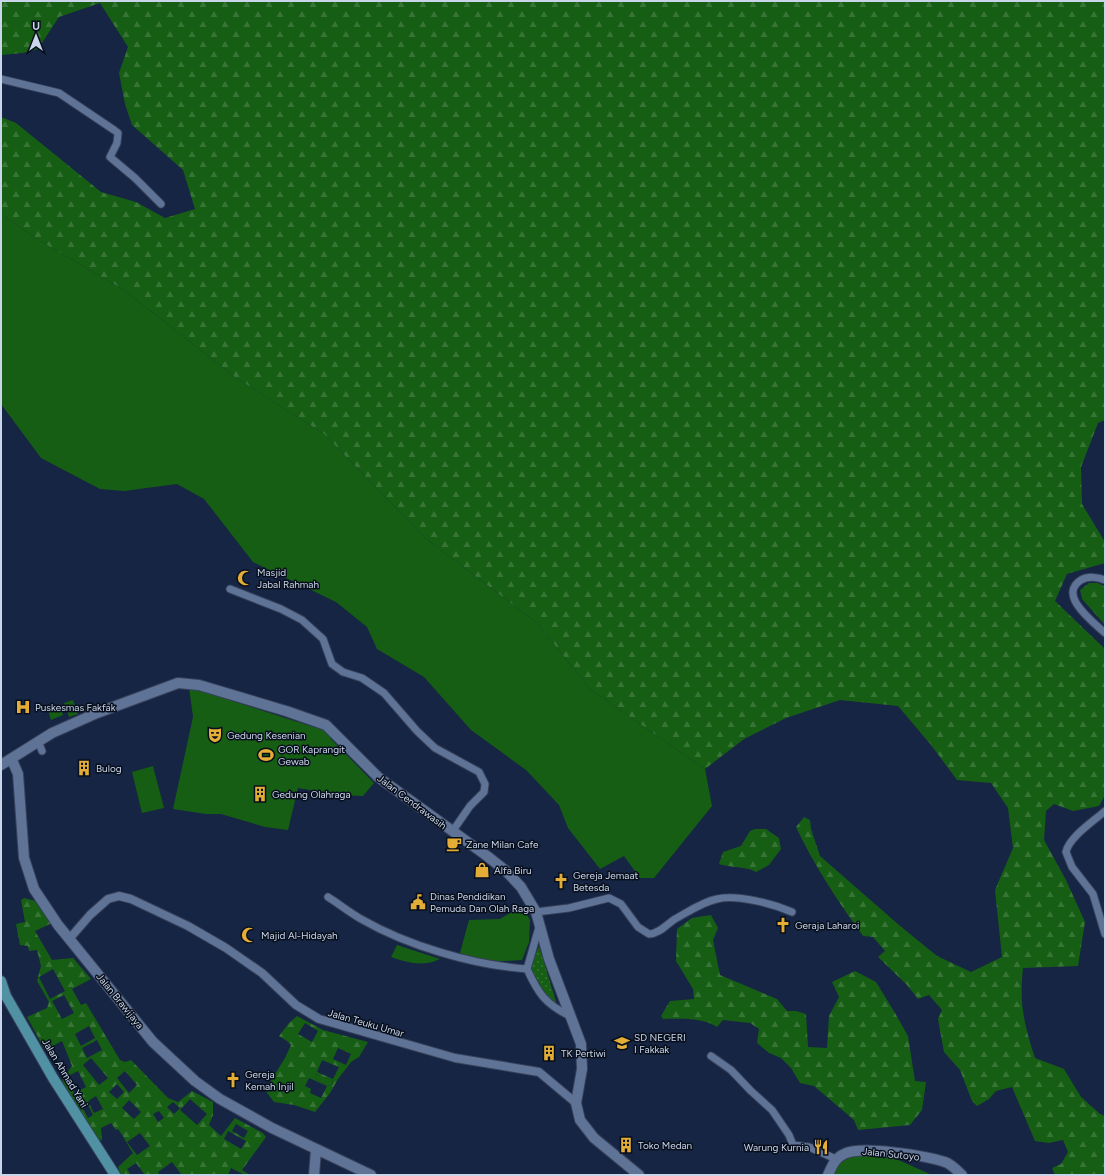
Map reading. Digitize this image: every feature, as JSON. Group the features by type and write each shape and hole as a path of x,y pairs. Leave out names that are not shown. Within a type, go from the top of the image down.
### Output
{"main road":[{"name":"Jalan Cendrawasih","path":"1,765 12,760 38,741 97,713 171,684 187,683 199,685 286,711 326,725 378,777 506,871 521,887 536,912 549,959 581,1044 583,1057 576,1103 580,1120 594,1138 639,1175"},
{"name":"Jalan Brawijaya","path":"12,760 20,781 22,840 28,873 34,889 58,925 153,1042 195,1081 227,1103 316,1150 371,1175"},
{"name":"Jalan Ahmad Yani","path":"1,981 9,1002 53,1078 115,1175"},
{"path":"314,1175 316,1150"},
{"name":"Jalan Sutoyo","path":"836,1159 845,1153 857,1151 909,1155 946,1162 962,1175"},
{"path":"828,1175 836,1159"}],"street":[{"path":"1,79 60,93 117,132 118,140 110,157 135,178 161,204"},
{"path":"1105,580 1096,577 1083,579 1074,587 1072,594 1073,599 1082,610 1105,633"},
{"path":"230,589 281,609 302,620 323,639 332,664 343,672 362,678 384,693 417,731 435,748 479,772 485,784 484,792 470,806 452,832"},
{"path":"38,741 42,751"},
{"path":"1105,811 1078,835 1067,848 1066,852 1070,863 1093,894 1105,934"},
{"name":"Jalan Teuku Umar","path":"70,938 90,915 108,899 119,896 131,899 188,926 226,948 262,973 296,1005 319,1019 455,1058 539,1072 576,1103"},
{"path":"328,897 361,919 421,945 488,965 527,969"},
{"path":"536,912 569,908 610,898 621,904 638,927 649,934 656,933 686,913 716,899 727,898 767,904 792,912"},
{"path":"539,926 527,969 542,997 551,1006 570,1016"},
{"path":"711,1056 731,1070 772,1110 789,1135 793,1145 809,1146 836,1159"}],"green space":[{"path":"1,1 1105,1 1105,420 1098,423 1081,467 1082,504 1105,542 1105,563 1067,574 1055,601 1105,649 1105,795 1099,806 1073,811 1054,804 1046,811 1044,840 1066,880 1085,922 1078,966 1023,968 1022,1003 1025,1024 1035,1058 1064,1069 1081,1097 1100,1114 1105,1116 1105,1175 1055,1175 1052,1168 1061,1164 1068,1152 1063,1140 1049,1143 1035,1141 1012,1087 996,1091 989,1099 977,1106 972,1101 960,1070 944,1052 938,1019 942,1010 929,995 918,999 907,985 878,957 885,951 873,937 863,936 827,883 796,827 804,817 810,820 811,829 820,856 937,956 971,972 1002,957 995,890 1013,848 1008,808 991,783 957,780 931,745 898,706 840,700 786,718 744,739 705,769 590,689 537,623 424,537 324,434 235,377 124,290 40,241 1,214 1,117 16,123 101,192 136,202 165,218 195,209 183,170 132,125 125,104 119,73 128,47 100,3 59,17 38,49 23,53 1,55"},
{"path":"1,214 40,241 124,290 235,377 324,434 424,537 537,623 590,689 705,769 712,806 654,878 640,878 624,856 600,869 568,828 559,805 526,770 471,730 424,677 377,649 367,627 336,602 253,562 204,499 177,484 124,491 100,489 41,458 1,404"},
{"path":"1089,583 1098,583 1105,587 1105,625 1082,599 1080,590"},
{"name":"GOR Kaprangit Gewab","path":"189,687 329,732 331,739 374,783 363,796 342,795 298,788 288,830 265,827 221,814 206,814 173,809 193,717"},
{"path":"73,700 78,714 69,717 64,703"},
{"path":"60,706 63,715 51,720 48,710"},
{"path":"153,766 164,808 142,813 132,772"},
{"path":"755,829 766,829 779,838 781,849 769,865 756,872 719,864 723,852 741,846 750,831"},
{"path":"24,898 36,901 52,923 35,931 52,960 73,958 91,979 72,989 81,1005 86,1003 120,1060 125,1062 131,1060 168,1098 178,1102 192,1091 213,1102 213,1115 209,1125 221,1136 235,1118 263,1133 266,1137 242,1170 250,1175 245,1175 231,1168 228,1175 179,1175 181,1174 172,1162 158,1172 160,1175 145,1175 136,1163 127,1169 131,1175 121,1175 118,1167 133,1153 118,1129 116,1130 111,1123 101,1128 102,1140 98,1141 72,1101 62,1080 72,1066 62,1041 45,1050 27,1017 47,1008 49,1002 37,981 41,966 37,950 29,951 28,946 20,945 16,924 25,922 21,900","holes":["53,969 65,991 50,999 39,977","64,995 74,1013 62,1019 52,1001","89,1026 95,1038 81,1046 75,1034","97,1040 102,1050 87,1058 82,1048","91,1058 108,1078 99,1085 83,1065","78,1071 86,1087 74,1093 66,1077","125,1071 137,1085 129,1093 117,1078","117,1084 124,1092 117,1099 109,1092","96,1096 103,1109 94,1113 88,1101","190,1099 207,1114 197,1125 180,1110","129,1100 141,1112 134,1119 122,1108","173,1102 180,1108 174,1114 167,1107","88,1105 93,1115 88,1118 82,1107","159,1111 164,1118 158,1122 153,1114","236,1124 248,1131 244,1138 232,1131","228,1131 246,1141 241,1149 224,1139","140,1133 150,1146 137,1155 127,1142"]},
{"path":"522,906 530,920 529,942 522,960 490,961 460,953 469,920 500,919"},
{"path":"711,915 718,928 713,940 720,975 777,999 787,1011 796,1011 806,1014 808,1047 827,1048 829,1016 839,997 832,982 855,971 876,982 908,1036 915,1081 926,1082 922,1110 910,1125 858,1130 854,1120 814,1086 800,1083 791,1068 781,1058 769,1053 757,1043 759,1029 750,1023 723,1020 717,1027 698,1020 663,1019 661,1016 670,1001 694,999 693,989 676,961 677,929 692,918"},
{"path":"397,945 440,959 428,963 416,963 391,957"},
{"path":"539,946 557,1005 542,991 533,978 532,966"},
{"path":"297,1016 323,1030 368,1042 359,1057 351,1062 315,1112 294,1105 274,1102 265,1090 285,1058 291,1045 279,1036 289,1023","holes":["305,1023 318,1031 312,1042 298,1034","338,1048 351,1054 346,1065 333,1059","322,1060 339,1067 333,1079 317,1072","316,1074 333,1081 332,1085 329,1086 315,1079","309,1078 327,1086 321,1098 310,1093 311,1089 305,1086"]},
{"path":"316,1074 333,1081 332,1085 329,1086 315,1079"},
{"path":"872,1154 894,1158 932,1175 832,1175 836,1168 844,1160 853,1156"}],"place":[{"name":"Masjid Jabal Rahmah","path":"245,578"},
{"name":"Puskesmas Fakfak","path":"23,707"},
{"name":"Gedung Kesenian","path":"215,735"},
{"name":"GOR Kaprangit Gewab","path":"266,755"},
{"name":"Bulog","path":"84,768"},
{"name":"Gedung Olahraga","path":"260,794"},
{"name":"Zane Milan Cafe","path":"454,844"},
{"name":"Alfa Biru","path":"482,870"},
{"name":"Gereja Jemaat Betesda","path":"561,881"},
{"name":"Dinas Pendidikan Pemuda Dan Olah Raga","path":"418,902"},
{"name":"Geraja Laharoi","path":"783,925"},
{"name":"Majid Al-Hidayah","path":"249,935"},
{"name":"SD NEGERI I Fakkak","path":"622,1043"},
{"name":"TK Pertiwi","path":"549,1053"},
{"name":"Gereja Kemah Injil","path":"233,1080"},
{"name":"Toko Medan","path":"626,1145"},
{"name":"Warung Kurnia","path":"821,1147"}]}
